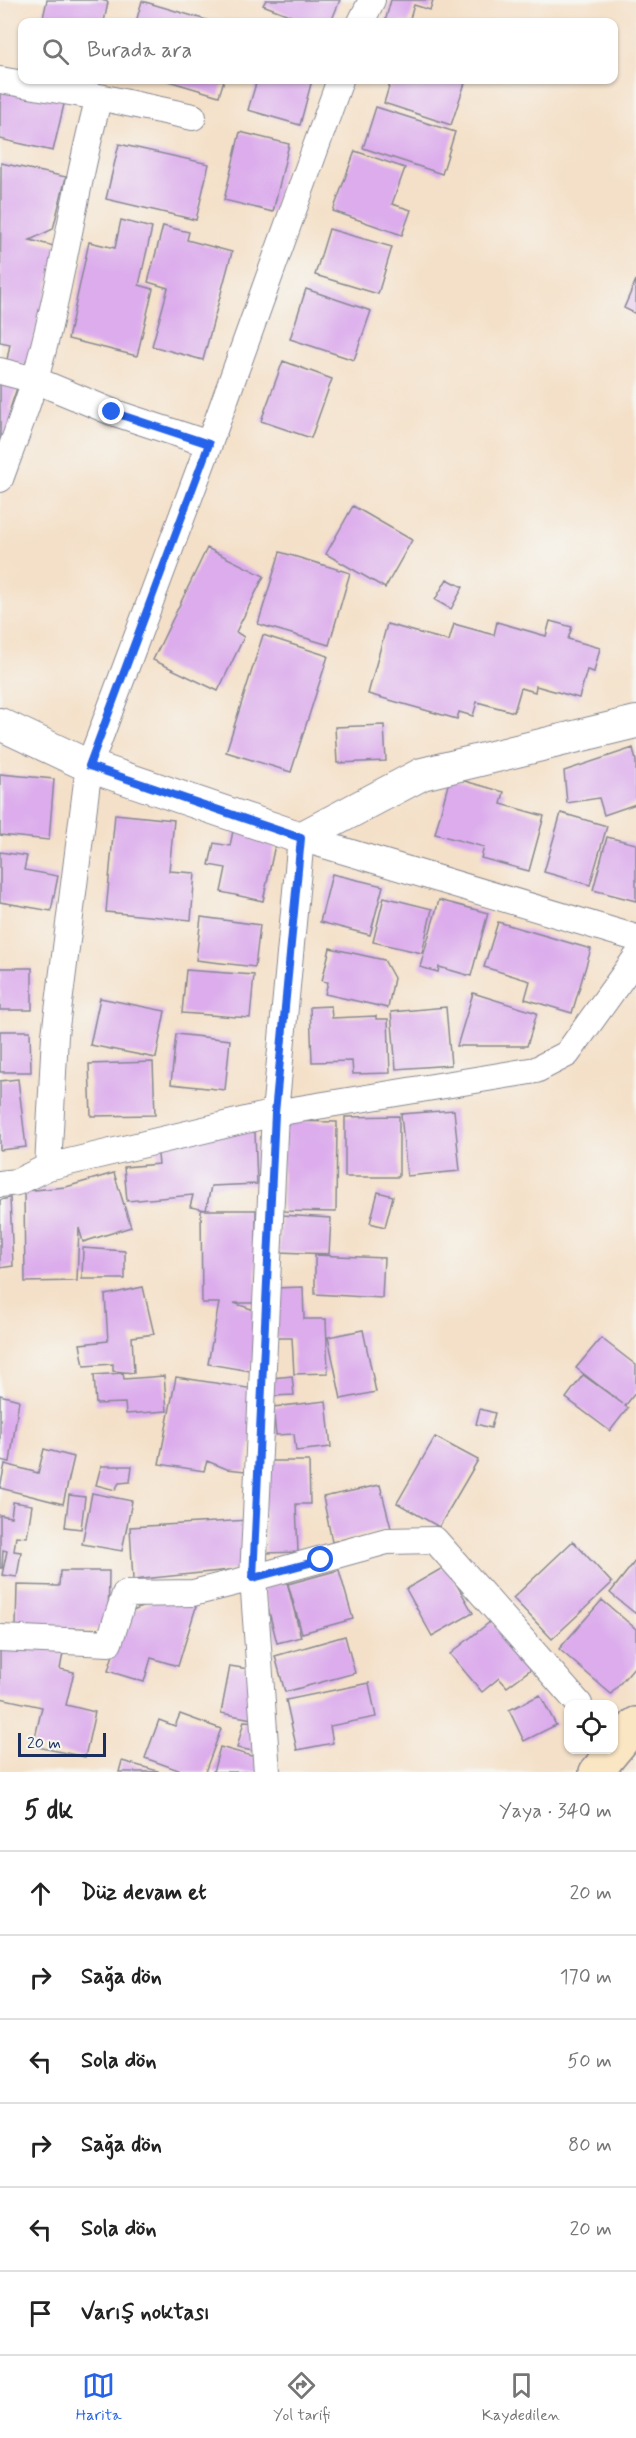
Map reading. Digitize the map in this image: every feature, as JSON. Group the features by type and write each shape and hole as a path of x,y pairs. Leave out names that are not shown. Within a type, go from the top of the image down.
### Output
{"street":[{"path":"364,18 372,0"},
{"path":"0,80 18,83"},
{"path":"23,84 193,117"},
{"path":"48,1167 55,1035 89,766 209,444 339,84"},
{"path":"0,479 35,380 99,97"},
{"path":"0,371 35,380 112,412 209,444"},
{"path":"301,838 422,774 636,722"},
{"path":"0,724 89,766 301,838 636,938"},
{"path":"267,1772 253,1578 275,1113 301,838"},
{"path":"0,1184 17,1182 48,1167 275,1113 536,1070 567,1054 633,967"},
{"path":"0,1638 109,1643 125,1594 193,1593 387,1541 435,1540 575,1700"}],"building":[{"path":"47,0 108,2 105,18 43,18"},
{"path":"266,0 340,0 333,18 297,18 263,5"},
{"path":"391,0 433,0 430,10 414,5 410,18 386,18"},
{"path":"142,1 199,18 137,18"},
{"path":"178,84 223,84 219,96"},
{"path":"256,84 311,84 300,125 248,110"},
{"path":"390,84 465,84 451,125 384,103"},
{"path":"0,86 65,100 53,151 0,139"},
{"path":"376,107 455,132 442,174 363,148"},
{"path":"240,132 289,144 273,212 224,200"},
{"path":"119,144 209,164 196,220 106,199"},
{"path":"355,151 405,168 392,204 411,210 402,235 333,211"},
{"path":"1,163 66,177 53,229 30,240 58,247 27,365 7,360 10,344 0,342"},
{"path":"121,220 152,228 139,285 153,289 137,356 68,339 89,242 115,248"},
{"path":"163,226 189,232 187,240 232,252 203,360 152,346 168,288 148,282"},
{"path":"329,229 392,247 378,294 315,275"},
{"path":"636,280 636,314 624,308"},
{"path":"306,289 371,311 354,360 290,339"},
{"path":"283,361 332,379 311,438 261,421"},
{"path":"0,382 17,388 10,409 15,411 0,452"},
{"path":"353,506 412,540 385,588 326,554"},
{"path":"207,548 264,576 236,632 244,637 218,691 153,660"},
{"path":"280,552 350,573 329,645 258,624"},
{"path":"447,579 463,587 451,609 435,600"},
{"path":"550,621 572,627 568,639 600,648 594,672 587,670 579,698 536,686 535,692 521,688 514,712 477,702 473,716 459,712 457,719 368,694 387,624 449,641 454,624 494,635 497,622 546,636"},
{"path":"263,635 328,656 291,772 226,752"},
{"path":"384,725 386,761 337,763 335,727"},
{"path":"633,748 636,761 636,804 604,815 599,798 567,803 564,771"},
{"path":"0,774 54,779 49,840 0,835"},
{"path":"450,777 504,792 501,804 544,816 529,871 481,858 484,847 435,834"},
{"path":"561,813 607,826 590,885 544,872"},
{"path":"115,814 174,820 169,871 195,873 191,920 106,912"},
{"path":"233,831 276,840 263,901 221,892 226,868 209,865 214,843 230,846"},
{"path":"607,837 636,844 636,901 593,890"},
{"path":"0,852 27,856 24,870 58,876 51,911 0,902"},
{"path":"332,874 383,886 370,935 320,922"},
{"path":"384,897 432,909 422,953 373,942"},
{"path":"439,900 488,913 471,976 439,967 438,972 420,967"},
{"path":"201,917 260,925 255,967 196,960"},
{"path":"498,922 591,949 572,1013 525,999 530,981 484,967"},
{"path":"330,948 384,960 394,978 388,1008 325,994 328,982 322,981"},
{"path":"0,968 32,968 32,1010 0,1010"},
{"path":"186,970 254,975 250,1018 182,1013"},
{"path":"473,993 537,1013 527,1046 457,1046"},
{"path":"100,998 165,1011 156,1058 90,1045"},
{"path":"331,1006 332,1018 376,1016 376,1019 388,1019 390,1073 353,1074 352,1061 312,1062 310,1007"},
{"path":"446,1007 451,1065 396,1069 391,1012"},
{"path":"0,1031 30,1031 31,1072 0,1072"},
{"path":"176,1034 230,1040 225,1090 171,1084"},
{"path":"153,1062 155,1115 91,1116 89,1064"},
{"path":"18,1079 26,1147 0,1150 0,1081"},
{"path":"454,1110 460,1171 407,1176 401,1114"},
{"path":"399,1116 399,1177 345,1177 345,1117"},
{"path":"283,1121 337,1122 336,1212 282,1211"},
{"path":"255,1132 257,1184 211,1186 206,1210 190,1207 193,1195 127,1201 124,1167 159,1164 157,1147 191,1135"},
{"path":"114,1173 131,1227 83,1242 79,1228 77,1281 25,1282 24,1191 66,1187"},
{"path":"378,1192 393,1196 385,1227 370,1223"},
{"path":"10,1198 13,1266 0,1268 0,1200"},
{"path":"201,1210 256,1210 256,1303 234,1303 263,1313 250,1371 208,1364 219,1303 202,1303"},
{"path":"281,1215 331,1218 329,1254 279,1252"},
{"path":"83,1248 125,1251 125,1279 82,1279"},
{"path":"315,1255 384,1258 382,1298 315,1294"},
{"path":"143,1287 154,1334 132,1337 134,1373 113,1371 113,1364 84,1366 80,1344 108,1341 105,1295"},
{"path":"303,1287 304,1319 326,1319 328,1373 294,1374 292,1338 276,1338 274,1288"},
{"path":"363,1330 376,1392 341,1399 328,1337"},
{"path":"601,1338 636,1365 636,1392 625,1406 628,1408 610,1431 566,1398 583,1375 623,1404 576,1368"},
{"path":"123,1373 124,1379 164,1376 167,1411 126,1414 125,1403 96,1404 94,1375"},
{"path":"292,1376 294,1395 273,1396 272,1378"},
{"path":"176,1377 261,1390 245,1471 227,1469 207,1461 204,1471 159,1464"},
{"path":"0,1395 19,1400 10,1462 0,1460"},
{"path":"326,1401 331,1447 296,1451 294,1434 276,1435 273,1407"},
{"path":"480,1409 495,1413 491,1428 476,1424"},
{"path":"435,1437 478,1460 439,1527 397,1503"},
{"path":"44,1449 74,1457 63,1504 0,1488 5,1464 38,1473"},
{"path":"262,1461 309,1461 310,1504 296,1504 298,1552 266,1553"},
{"path":"101,1466 132,1466 130,1482 119,1483 115,1490 96,1485"},
{"path":"380,1485 391,1528 332,1542 323,1497"},
{"path":"92,1493 132,1501 122,1551 82,1544"},
{"path":"69,1495 85,1497 81,1529 65,1527"},
{"path":"13,1502 32,1505 27,1537 16,1536 14,1551 21,1552 17,1577 2,1575 7,1551 3,1550 2,1568 0,1568 0,1515 11,1517"},
{"path":"249,1520 249,1568 133,1580 130,1527"},
{"path":"573,1541 612,1583 552,1639 513,1598"},
{"path":"636,1560 636,1614 610,1593"},
{"path":"446,1566 473,1613 432,1636 406,1589"},
{"path":"339,1570 353,1619 302,1633 288,1584"},
{"path":"60,1571 109,1571 108,1629 16,1627 17,1585 59,1586"},
{"path":"287,1582 301,1637 277,1643 263,1588"},
{"path":"162,1597 196,1607 178,1666 151,1658 144,1682 108,1671 125,1615"},
{"path":"602,1600 636,1629 636,1665 611,1694 559,1649"},
{"path":"491,1621 531,1669 507,1687 499,1678 482,1692 450,1654"},
{"path":"345,1636 355,1673 285,1692 275,1656"},
{"path":"0,1646 64,1648 60,1669 74,1672 66,1705 95,1712 85,1757 33,1746 42,1707 0,1698"},
{"path":"230,1666 261,1671 252,1719 221,1713"},
{"path":"369,1683 376,1717 330,1726 333,1743 297,1750 286,1700"},
{"path":"540,1695 556,1725 524,1741 509,1710"},
{"path":"180,1714 221,1729 205,1772 184,1772 145,1758 159,1720 175,1726"},
{"path":"244,1721 275,1723 269,1754 237,1748"},
{"path":"220,1747 269,1761 266,1772 213,1772"},
{"path":"122,1761 158,1771 158,1772 119,1772"}],"route":[{"path":"112,412 209,444 89,766 301,838 275,1113 253,1578 321,1560"}]}
